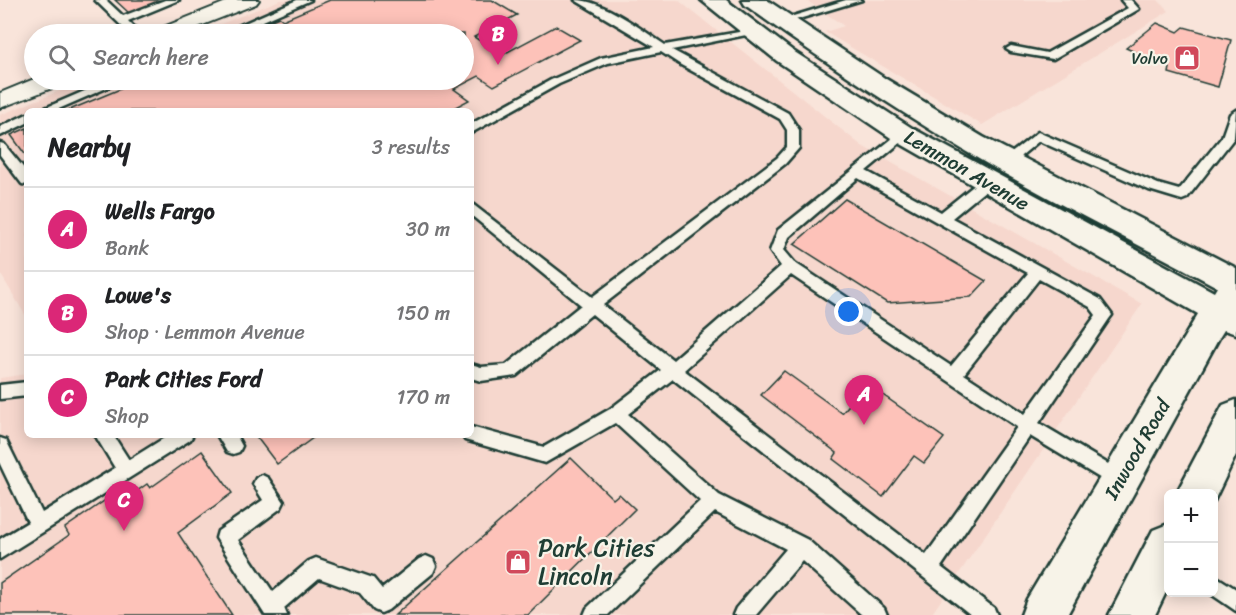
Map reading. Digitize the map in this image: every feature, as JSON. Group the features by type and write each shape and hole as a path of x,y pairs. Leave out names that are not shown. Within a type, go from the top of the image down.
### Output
{"main road":[{"name":"Lemmon Avenue","path":"712,0 846,98 903,134 996,172 1232,300"},
{"name":"Lemmon Avenue","path":"753,0 831,56 911,107 996,172"},
{"path":"752,31 782,21"},
{"name":"Inwood Road","path":"1042,615 1119,480 1232,300"},
{"path":"1199,489 1236,417"},
{"path":"1131,615 1164,556"}],"street":[{"path":"188,24 249,0"},
{"path":"0,101 27,90"}],"lane":[{"path":"100,0 125,24"},
{"path":"121,20 174,0"},
{"path":"249,24 306,0"},
{"path":"474,373 510,371 592,305 781,161 793,148 793,130 784,116 685,63 629,26 580,0"},
{"path":"782,21 842,2 856,0"},
{"path":"1011,49 1049,57 1134,9 1126,0"},
{"path":"474,127 555,82 605,60 752,31"},
{"path":"51,108 94,90"},
{"path":"942,219 1038,136 1154,187 1182,195 1232,140 1236,114"},
{"path":"0,132 24,120"},
{"path":"903,134 783,234 777,251 790,267 1029,426 1119,480"},
{"path":"0,147 24,177"},
{"path":"857,172 1095,303 1104,315 928,569"},
{"path":"474,210 673,370 987,615"},
{"path":"474,436 545,455 616,414 673,370 790,267"},
{"path":"953,375 1037,272"},
{"path":"0,392 24,389"},
{"path":"616,414 713,501 801,547 877,615"},
{"path":"106,438 126,471"},
{"path":"0,550 179,438"},
{"path":"0,446 39,526"},
{"path":"262,484 275,502 225,538 274,610 316,568 366,585 381,603 426,566"},
{"path":"594,615 713,501"},
{"path":"742,615 801,547"},
{"path":"1218,588 1236,601"}],"shaded area":[{"path":"280,0 678,0 862,146 1142,304 931,615 0,615 0,378 24,374 24,438 474,438 474,108 24,108 24,313 0,273 0,115 62,90 474,90 474,24 221,24"},
{"path":"806,0 1158,0 1169,11 982,125 825,32 844,26"}],"building":[{"path":"115,0 164,0 129,13"},
{"path":"330,0 492,0 517,15 474,37 474,24 262,24 279,17 283,20"},
{"name":"Volvo","path":"1157,23 1178,32 1184,27 1231,40 1218,87 1169,73 1170,68 1126,48"},
{"path":"556,26 580,40 494,86 479,76 474,79 474,37 502,55"},
{"path":"118,90 455,90 469,100 454,108 74,108"},
{"path":"24,129 24,153 11,135"},
{"path":"845,199 986,281 971,297 887,303 794,244"},
{"path":"784,371 842,413 867,384 944,438 924,463 914,456 883,497 833,459 837,453 761,395"},
{"path":"257,438 313,438 277,464"},
{"path":"202,451 232,493 178,533 232,615 0,615 0,583 69,535 65,528 107,499 113,508 147,484 150,488"},
{"name":"Park Cities Lincoln","path":"571,458 613,499 619,494 635,509 528,615 395,615"}],"place":[{"name":"Volvo","path":"1187,58"},
{"name":"Lowe's","path":"498,65"},
{"name":"Wells Fargo","path":"864,425"},
{"name":"Park Cities Ford","path":"124,531"},
{"name":"Park Cities Lincoln","path":"518,562"}]}
